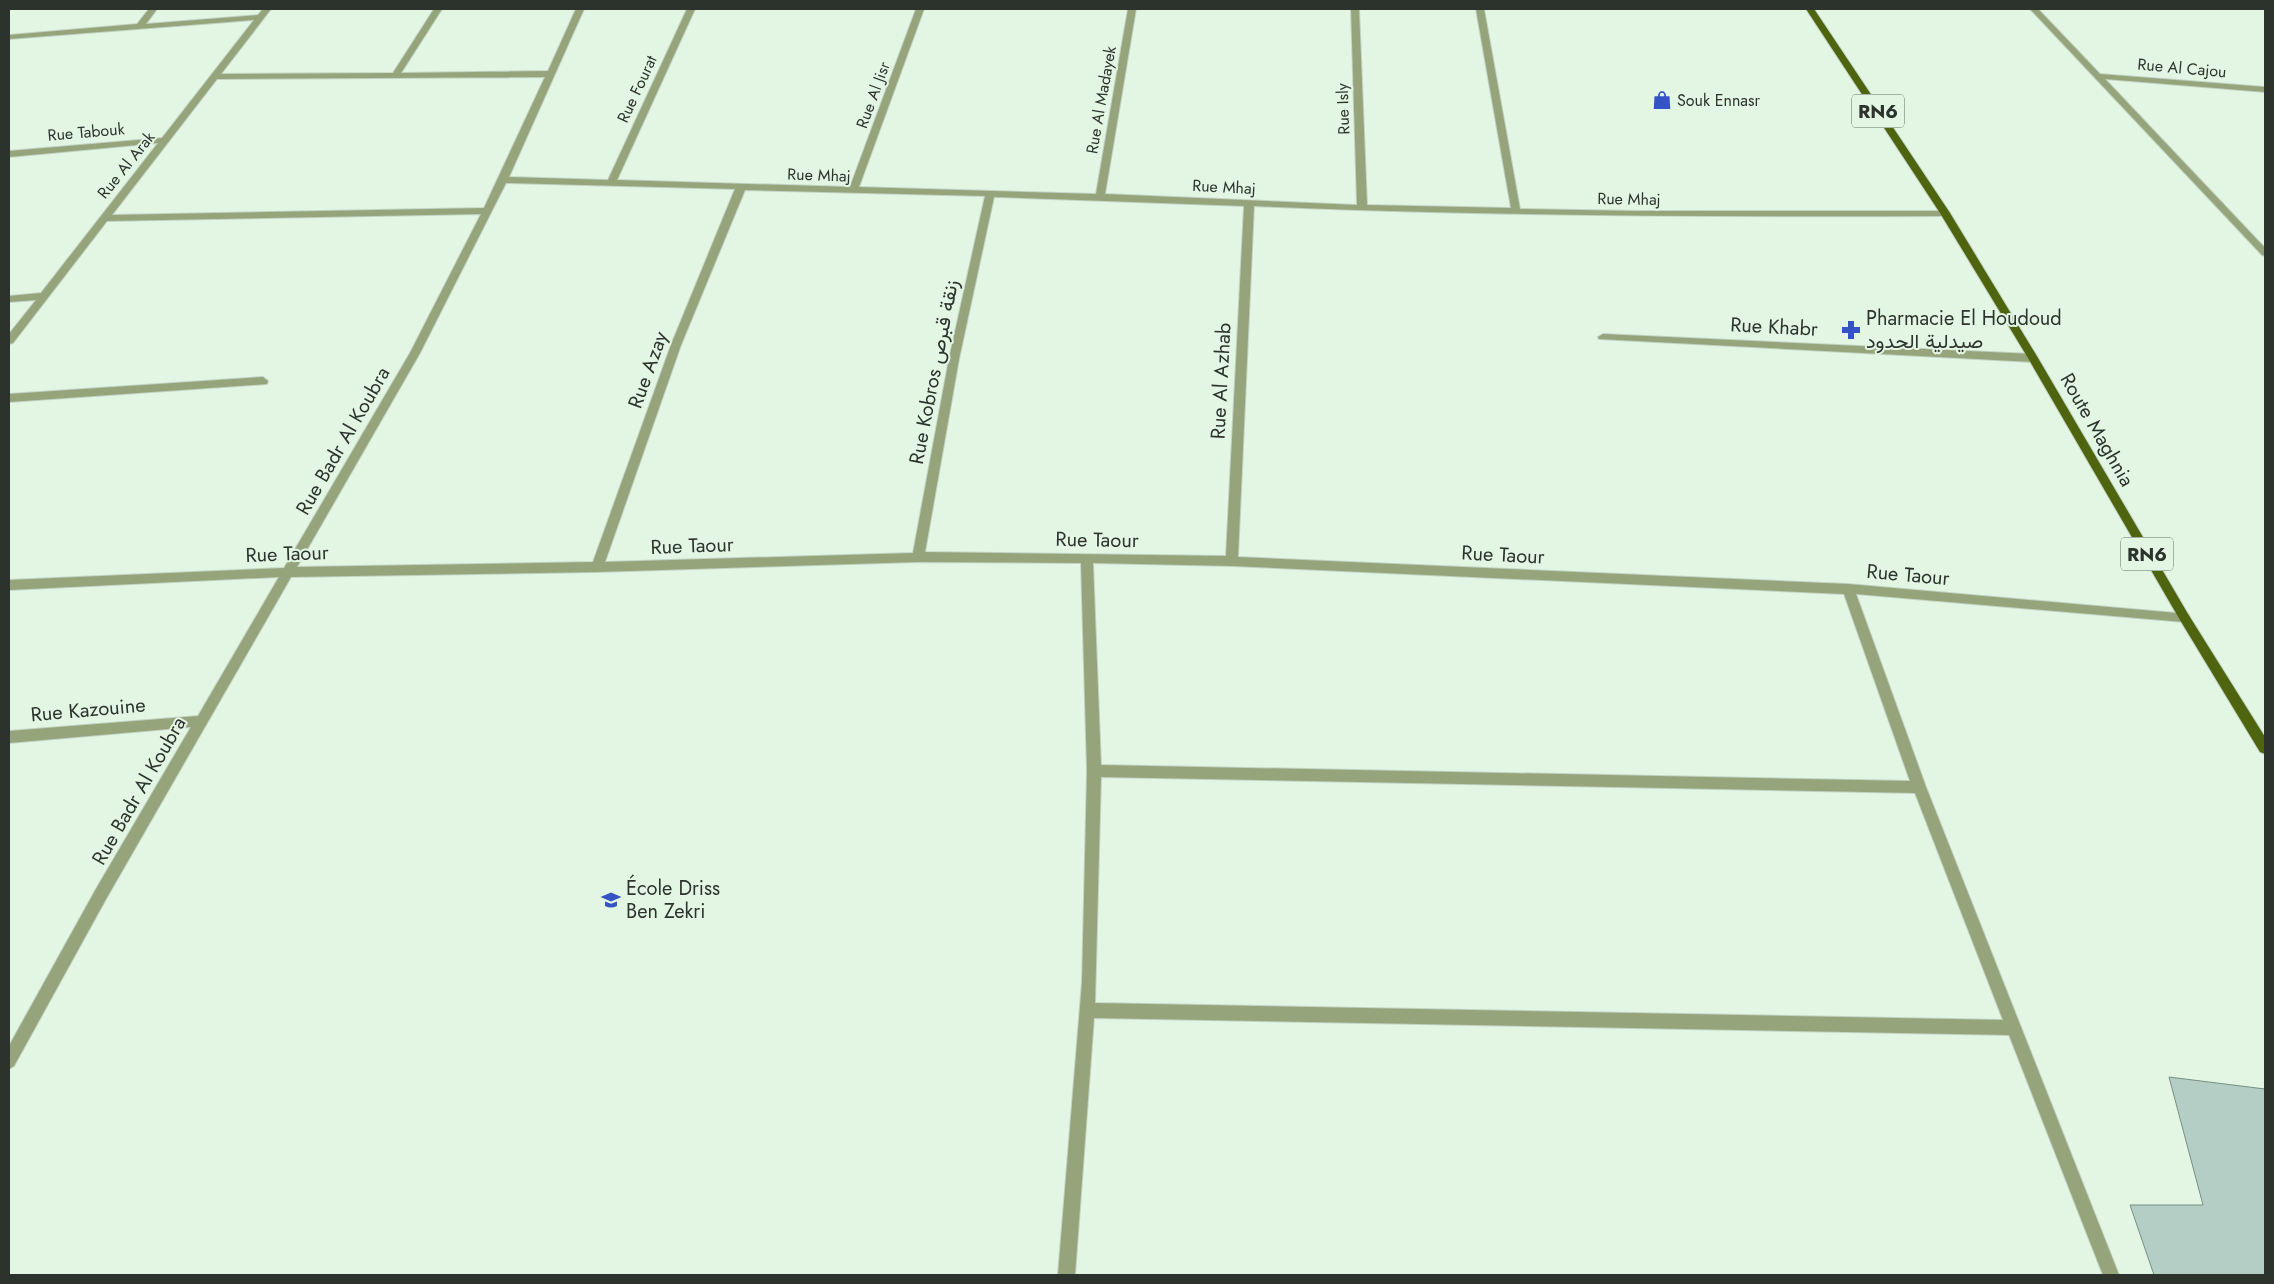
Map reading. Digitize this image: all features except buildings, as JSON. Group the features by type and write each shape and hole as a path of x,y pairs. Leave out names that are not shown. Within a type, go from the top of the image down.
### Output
{"main road":[{"name":"Route Maghnia","path":"1810,9 1945,213 2033,358 2184,617 2265,748"}],"street":[{"path":"139,27 153,9"},
{"name":"Rue Al Arak","path":"9,341 267,9"},
{"path":"396,74 438,9"},
{"name":"Rue Badr Al Koubra","path":"9,1061 101,894 200,721 290,572 415,353 503,180 549,74 580,9"},
{"name":"Rue Fourat","path":"611,183 691,9"},
{"name":"Rue Al Jisr","path":"853,191 920,9"},
{"name":"Rue Al Madayek","path":"1100,196 1132,9"},
{"name":"Rue Isly","path":"1355,9 1362,208"},
{"path":"1480,9 1516,212"},
{"path":"2034,9 2265,253"},
{"path":"9,37 260,17"},
{"path":"214,77 549,74"},
{"name":"Rue Al Cajou","path":"2096,76 2265,89"},
{"name":"Rue Tabouk","path":"9,154 166,140"},
{"name":"Rue Mhaj","path":"503,180 853,191 1100,196 1248,204 1516,212 1636,214 1945,213"},
{"name":"Rue Azay","path":"597,568 676,345 742,187"},
{"name":"Rue Kobros زنقة قبرص","path":"918,557 954,359 990,194"},
{"name":"Rue Al Azhab","path":"1232,561 1248,204"},
{"path":"103,218 487,211"},
{"path":"9,300 43,296"},
{"name":"Rue Khabr","path":"1603,337 2033,358"},
{"path":"9,398 263,381"},
{"name":"Rue Taour","path":"9,586 290,572 597,568 918,557 1087,558 1232,561 1848,589 2184,617"},
{"path":"1066,1275 1088,1010 1094,771 1087,558"},
{"path":"1848,589 1919,787 2111,1275"},
{"name":"Rue Kazouine","path":"9,737 200,721"},
{"path":"1094,771 1919,787"},
{"path":"1088,1010 2013,1028"}],"place":[{"name":"Souk Ennasr","path":"1662,100"},
{"name":"Pharmacie El Houdoud صيدلية الحدود","path":"1851,330"},
{"name":"École Driss Ben Zekri","path":"611,900"}]}
